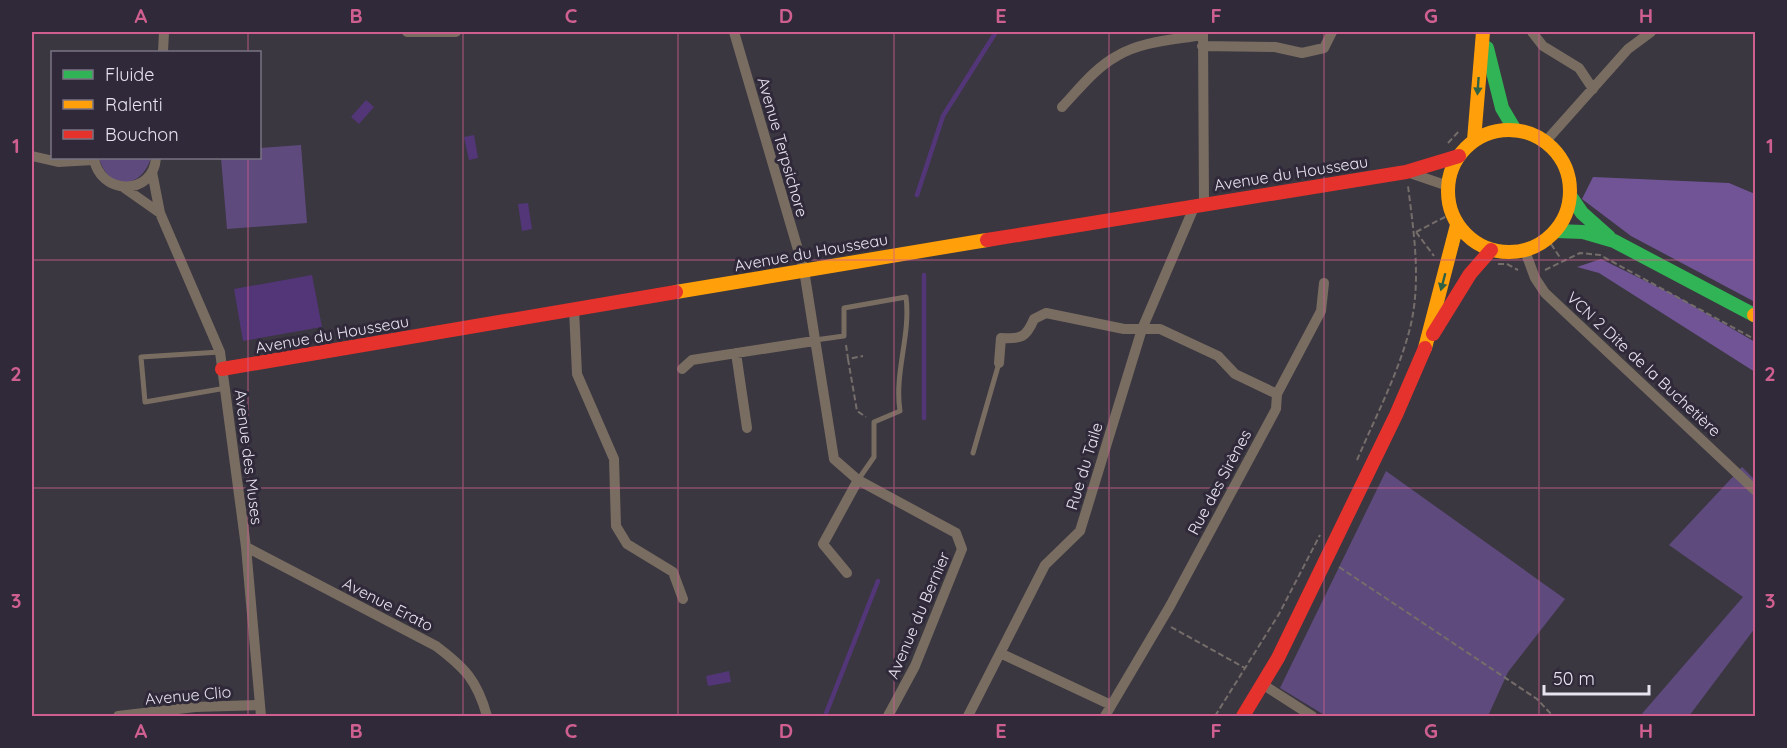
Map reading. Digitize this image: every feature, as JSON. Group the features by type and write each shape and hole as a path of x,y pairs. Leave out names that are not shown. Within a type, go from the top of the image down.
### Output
{"main road":[{"path":"1484,32 1497,92 1515,130"},
{"path":"1474,140 1484,32"},
{"path":"1424,350 1448,262 1454,219 1448,186 1451,170 1459,156 1474,140 1501,130 1515,130 1546,141 1561,157 1569,176 1571,197 1566,215 1552,236"},
{"name":"Avenue du Housseau","path":"222,369 1198,204 1406,172 1459,156"},
{"path":"1571,197 1582,213 1614,241"},
{"path":"1454,219 1472,241 1491,250 1508,253 1525,250 1552,236 1583,232 1614,241 1755,315"},
{"path":"1243,717 1327,559 1396,415 1424,350 1470,274 1491,250"}],"street":[{"path":"163,51 164,32"},
{"path":"407,32 456,32"},
{"name":"Avenue Terpsichore","path":"734,32 804,270"},
{"path":"1062,106 1103,65 1116,56 1144,45 1203,37 1302,53 1324,48 1332,32"},
{"path":"1532,32 1544,46 1579,68 1593,89"},
{"path":"1546,141 1628,49 1651,32"},
{"name":"Rue du Taile","path":"968,717 1044,565 1080,531 1142,329 1192,212 1198,204 1203,37"},
{"path":"32,156 58,162 94,159 103,179 123,187 160,213"},
{"path":"123,187 140,184 152,172 156,159"},
{"name":"Avenue des Muses","path":"152,172 160,213 220,352 246,547 261,717"},
{"name":"Avenue du Housseau","path":"1406,172 1448,186"},
{"name":"VCN 2 Dite de la Buchetière","path":"1525,250 1533,273 1545,293 1755,491"},
{"name":"Avenue du Bernier","path":"804,270 834,459 858,480 956,533 962,549 915,666 888,717"},
{"name":"Rue des Sirènes","path":"1105,717 1161,622 1276,409 1277,394 1321,311 1324,283"},
{"path":"574,309 577,374 614,459 616,526 627,544 673,572 683,599"},
{"path":"999,363 1001,338 1020,339 1028,334 1034,319 1046,313 1124,329 1160,329 1218,356 1235,374 1277,394"},
{"path":"681,369 692,360 814,340"},
{"path":"736,353 747,428"},
{"path":"847,573 823,544 858,480"},
{"name":"Avenue Erato","path":"246,547 436,646 463,666 482,696 487,717"},
{"path":"1000,653 1111,705"},
{"path":"1262,684 1312,717"},
{"name":"Avenue Clio","path":"118,717 195,707 260,705"}],"lane":[{"path":"814,340 844,336 844,308 906,297 908,318 897,394 900,411 874,422 874,457 858,480"},
{"path":"220,352 141,357 145,402 226,388"},
{"path":"973,453 999,363"}],"path":[{"path":"1439,146 1450,142 1464,123"},
{"path":"1355,463 1391,382 1409,331 1415,287 1416,232 1406,172"},
{"path":"1416,232 1454,219"},
{"path":"1416,232 1434,255 1448,262"},
{"path":"1552,236 1561,260"},
{"path":"1491,267 1507,264 1524,274 1541,272 1561,260 1580,253 1600,255 1755,340"},
{"path":"844,336 857,411 874,422"},
{"path":"848,359 863,356"},
{"path":"1215,717 1279,614 1321,534"},
{"path":"1327,559 1537,699 1551,714"},
{"path":"1161,622 1245,668"}],"shaded area":[{"path":"366,100 374,107 359,124 351,117"},
{"path":"474,135 478,158 469,160 464,137"},
{"path":"301,145 307,223 227,229 221,159 261,159 261,148"},
{"path":"99,159 151,159 146,169 133,181 117,181 103,169"},
{"path":"1593,177 1729,183 1755,194 1755,302 1631,236 1582,199"},
{"path":"528,203 532,229 522,231 518,204"},
{"path":"1601,259 1678,297 1755,342 1755,372 1599,273 1577,267"},
{"path":"312,275 322,327 243,341 234,289"},
{"path":"1742,467 1755,480 1755,628 1689,716 1640,716 1743,597 1669,545"},
{"path":"1386,471 1565,599 1508,672 1488,716 1326,716 1280,688"},
{"path":"729,671 731,682 708,686 706,676"}],"waterway":[{"path":"917,195 943,116 996,32"},
{"path":"924,275 924,418"},
{"path":"825,716 878,581"}],"traffic: fast":[{"path":"1487,48 1502,108 1515,130"},
{"path":"1571,197 1582,213 1609,237"},
{"path":"1556,231 1583,232 1614,241 1756,316"}],"traffic: slow":[{"path":"1474,140 1483,32"},
{"path":"1509,130 1532,134 1552,148 1566,168 1570,191 1566,214 1552,234 1532,248 1509,252 1486,248 1466,234 1452,214 1448,191 1452,168 1466,148 1486,134 1509,130"},
{"path":"1425,348 1457,225"},
{"path":"676,292 987,240"}],"traffic: jam":[{"path":"987,240 1406,172 1459,156"},
{"path":"1433,334 1470,274 1491,250"},
{"path":"222,369 676,292"},
{"path":"1243,716 1278,658 1396,415 1425,348"}]}
